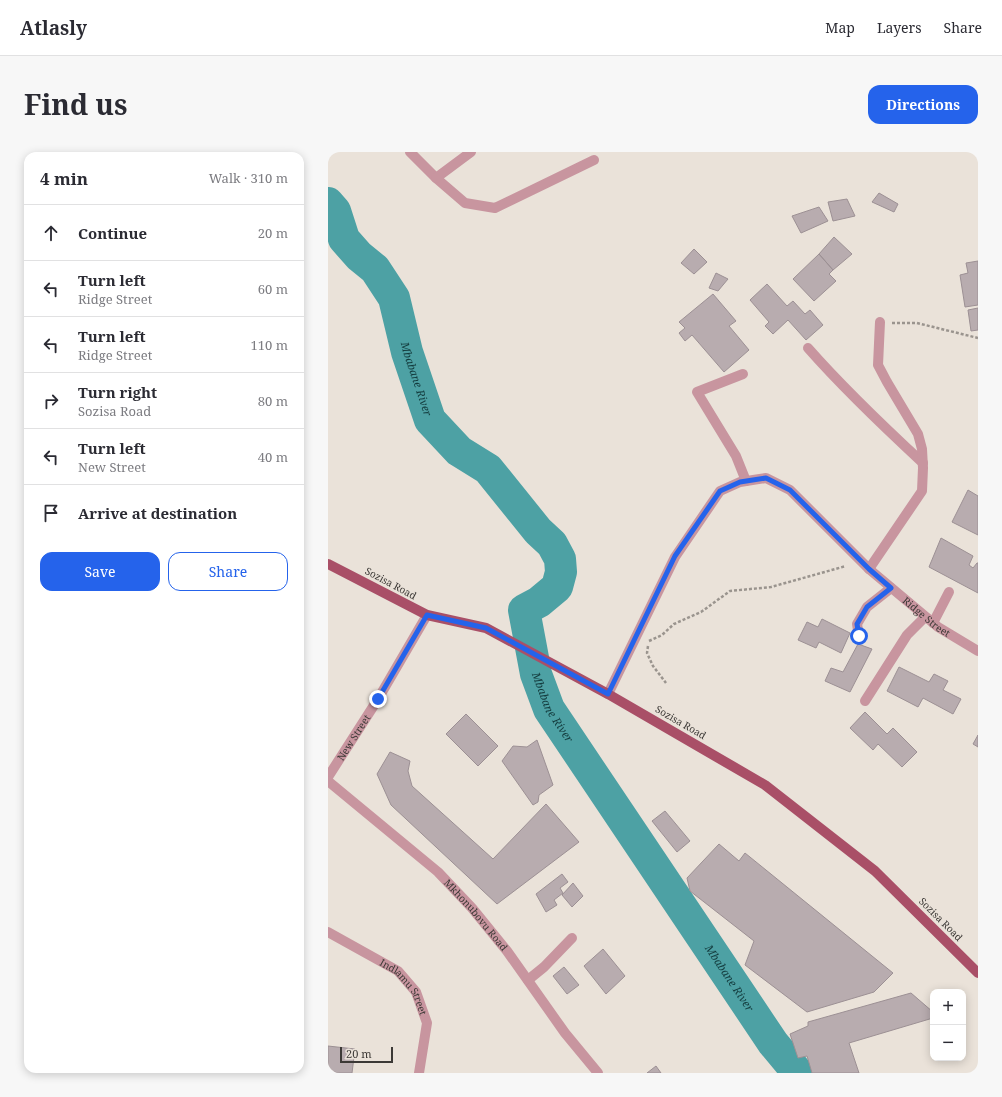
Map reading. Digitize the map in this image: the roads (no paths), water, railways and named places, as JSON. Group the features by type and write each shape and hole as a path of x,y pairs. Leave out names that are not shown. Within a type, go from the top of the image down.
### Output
{"main road":[{"name":"Sozisa Road","path":"328,564 427,615 486,628 608,694 765,784 875,871 978,973"}],"street":[{"path":"410,152 436,178 465,203 495,208 594,160"},
{"path":"436,178 471,152"},
{"path":"866,565 922,491 923,463 922,449 918,434 886,382 878,365 880,322"},
{"path":"808,348 833,377 879,423 923,463"},
{"path":"743,374 697,392 736,456 746,481"},
{"name":"Ridge Street","path":"608,694 675,556 720,491 740,482 766,478 790,490 866,565 929,620 978,651"},
{"path":"859,636 857,624 867,607 891,588"},
{"path":"866,701 907,635 929,620 950,592"},
{"name":"New Street","path":"328,777 378,699 427,615"},
{"name":"Mkhonubovu Road","path":"328,781 438,872 472,908 507,951 565,1033 598,1073"},
{"name":"Indlamu Street","path":"328,932 398,971 416,992 427,1023 419,1073"},
{"path":"528,980 544,967 572,938"}],"waterway":[{"name":"Mbabane River","path":"328,203 335,211 344,239 359,256 375,269 394,298 407,352 430,420 459,451 488,469 538,531 552,544 560,559 561,572 557,587 539,602 524,610 536,674 549,709 773,1043 798,1073"}]}
